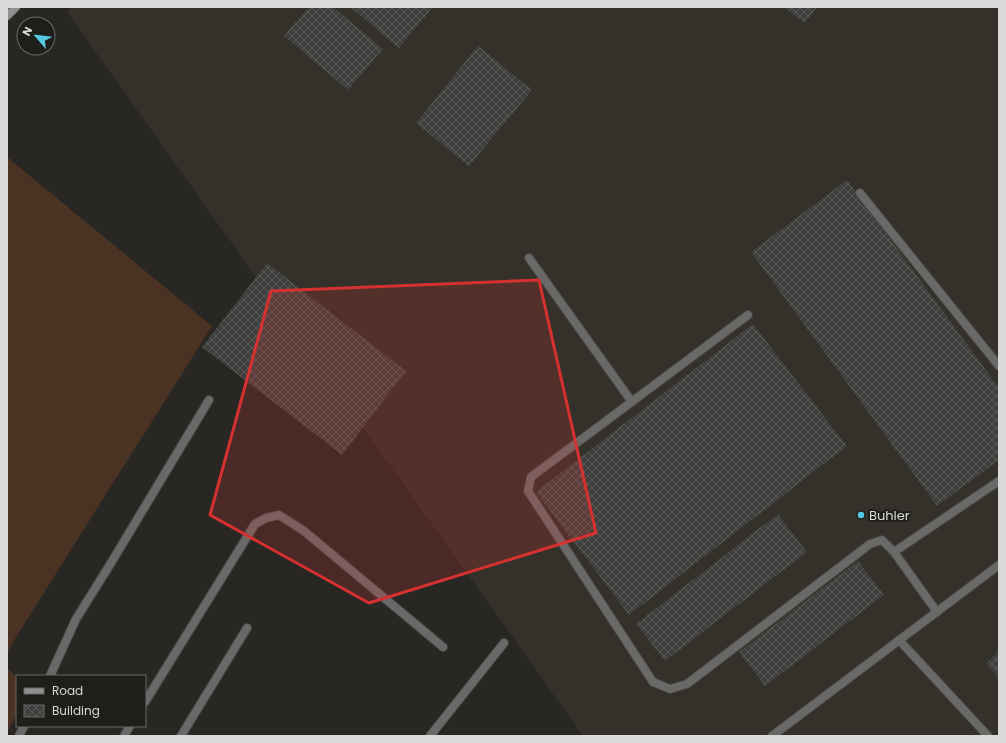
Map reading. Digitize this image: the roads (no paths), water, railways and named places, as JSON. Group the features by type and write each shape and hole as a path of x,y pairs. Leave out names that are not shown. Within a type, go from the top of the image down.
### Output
{"street":[{"path":"7,16 16,7"},
{"path":"860,193 999,366"},
{"path":"529,258 632,402"},
{"path":"748,315 531,477 528,492 653,682 670,689 687,684 870,544 882,540 894,552 937,612"},
{"path":"50,675 76,619 209,400"},
{"path":"894,552 999,481"},
{"path":"146,700 255,524 266,518 279,515 304,531 443,647"},
{"path":"772,736 999,566"},
{"path":"181,736 247,628"},
{"path":"899,640 988,736"},
{"path":"430,736 504,643"},
{"path":"19,736 24,727"},
{"path":"124,736 129,727"}],"place":[{"name":"Buhler","path":"861,515"}]}
